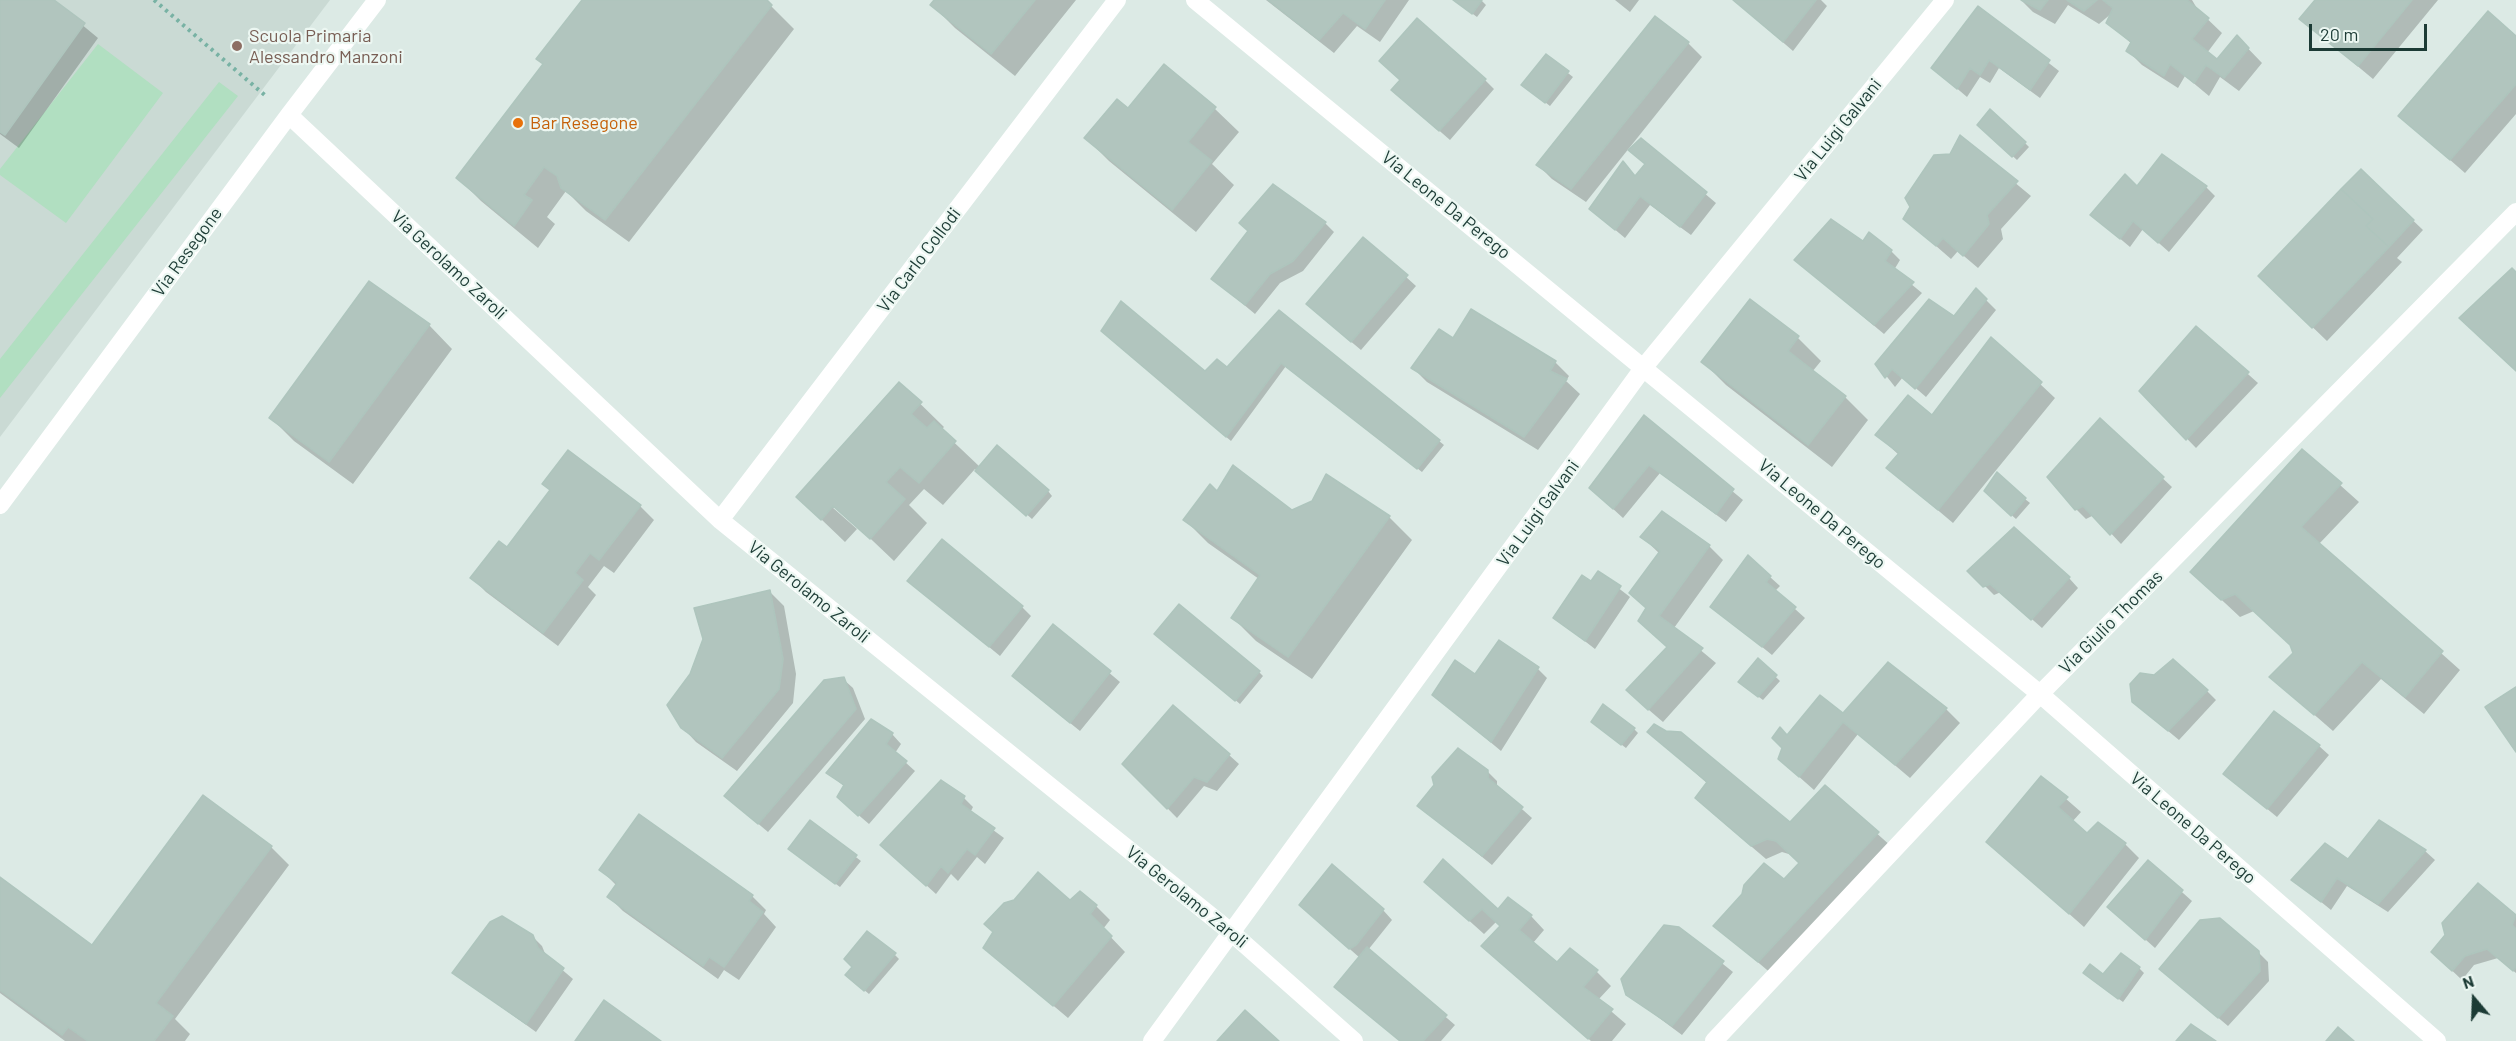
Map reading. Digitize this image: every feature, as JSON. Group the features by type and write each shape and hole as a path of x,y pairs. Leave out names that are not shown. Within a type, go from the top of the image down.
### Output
{"street":[{"name":"Via Resegone","path":"0,505 377,0"},
{"name":"Via Carlo Collodi","path":"720,520 1117,0"},
{"name":"Via Leone Da Perego","path":"1195,0 2040,694 2437,1041"},
{"name":"Via Luigi Galvani","path":"1152,1041 1644,367 1945,0"},
{"name":"Via Gerolamo Zaroli","path":"289,115 720,520 1232,933 1354,1041"},
{"name":"Via Giulio Thomas","path":"1714,1041 2040,694 2516,212"}],"path":[{"path":"156,1 289,115"}],"shaded area":[{"path":"0,0 330,0 0,437"}],"green space":[{"path":"98,44 163,93 66,223 0,175 0,169"},
{"path":"219,82 238,96 0,398 0,359"}],"building":[{"path":"0,0 54,0 85,23 5,135 0,132"},
{"path":"582,0 767,0 772,5 605,220 561,188 557,176 544,167 524,195 532,200 514,226 456,178 543,64 536,59"},
{"path":"934,0 1035,0 991,54 930,5"},
{"path":"1268,0 1385,0 1365,29 1343,13 1319,40"},
{"path":"1453,0 1482,0 1472,14"},
{"path":"1733,0 1816,0 1783,42"},
{"path":"2021,0 2048,0 2040,10"},
{"path":"2067,0 2097,0 2084,11"},
{"path":"2103,0 2187,0 2209,18 2192,39 2217,59 2237,35 2249,48 2224,78 2206,65 2194,83 2170,64 2164,76 2126,51 2131,42 2106,23 2113,8"},
{"path":"2315,0 2412,0 2358,66 2299,19"},
{"path":"1978,6 2050,60 2030,90 1989,60 1980,75 1970,68 1957,89 1931,68"},
{"path":"2488,11 2516,36 2516,84 2450,160 2398,116"},
{"path":"1655,16 1689,42 1571,189 1536,165"},
{"path":"1417,18 1486,79 1439,131 1391,90 1400,80 1379,61"},
{"path":"1546,54 1569,71 1545,103 1521,85"},
{"path":"1164,64 1216,107 1188,142 1212,161 1172,210 1084,138 1117,99 1128,108"},
{"path":"1990,109 2026,142 2012,157 1977,125"},
{"path":"1960,135 2018,181 1987,215 1989,224 1963,256 1943,238 1936,246 1903,219 1910,207 1905,198 1934,155 1950,154"},
{"path":"1641,138 1707,192 1680,227 1640,196 1615,230 1589,209 1623,161 1635,176 1645,164 1628,150"},
{"path":"2162,154 2207,186 2158,243 2133,221 2120,239 2090,215 2125,174 2137,186"},
{"path":"2361,169 2414,220 2389,247 2366,226 2373,219 2341,189"},
{"path":"1273,184 1326,222 1293,261 1270,274 1245,305 1211,279 1248,231 1239,223"},
{"path":"2341,189 2373,219 2366,226 2389,247 2312,328 2258,276"},
{"path":"1831,219 1863,241 1869,232 1892,250 1885,261 1914,282 1874,325 1794,260"},
{"path":"1363,237 1408,275 1351,342 1306,304"},
{"path":"2512,268 2516,272 2516,371 2459,318"},
{"path":"369,281 430,324 329,462 269,418"},
{"path":"1976,288 1987,299 1915,389 1892,369 1885,378 1875,364 1929,299 1954,316"},
{"path":"1750,299 1799,336 1788,351 1846,396 1808,445 1701,362"},
{"path":"1121,301 1205,371 1217,359 1227,367 1279,310 1440,440 1417,469 1281,363 1226,437 1101,331"},
{"path":"1471,309 1556,361 1550,371 1567,379 1524,437 1411,368 1439,329 1453,338"},
{"path":"2196,326 2249,372 2186,440 2139,391"},
{"path":"1991,337 2042,382 1938,510 1886,468 1899,453 1875,435 1908,395 1932,415"},
{"path":"899,382 922,402 911,414 927,428 934,421 956,441 919,483 900,467 886,482 905,499 870,539 833,506 821,520 796,497"},
{"path":"1644,415 1734,489 1716,514 1649,465 1613,509 1589,488"},
{"path":"2100,418 2164,477 2110,535 2083,506 2075,510 2047,477"},
{"path":"997,445 1049,490 1026,516 975,471"},
{"path":"2302,449 2342,483 2301,527 2443,651 2405,697 2362,662 2314,715 2269,677 2293,653 2290,645 2235,594 2221,600 2190,572"},
{"path":"568,450 641,505 599,560 590,553 575,573 583,580 543,633 470,578 499,541 507,547 550,490 542,484"},
{"path":"1233,465 1292,510 1312,501 1326,474 1390,516 1288,657 1231,618 1260,575 1183,520 1210,484 1217,491"},
{"path":"1997,472 2026,498 2011,516 1984,491"},
{"path":"1662,511 1710,545 1659,616 1703,648 1648,710 1626,690 1667,647 1638,621 1646,608 1629,593 1660,551 1640,537"},
{"path":"2014,527 2070,577 2031,620 1990,584 1983,587 1967,571"},
{"path":"942,539 1023,606 989,647 907,581"},
{"path":"1748,555 1771,576 1766,582 1796,607 1762,647 1710,607"},
{"path":"1598,571 1621,586 1585,641 1553,618 1582,575 1591,581"},
{"path":"770,590 783,659 779,689 722,758 681,728 667,705 690,674 703,639 694,608"},
{"path":"1179,604 1260,671 1235,701 1154,634"},
{"path":"1053,624 1111,671 1070,723 1012,676"},
{"path":"1499,640 1539,667 1491,742 1432,695 1455,660 1475,674"},
{"path":"1758,658 1777,675 1758,697 1738,682"},
{"path":"2173,659 2208,690 2168,731 2132,702 2130,684 2140,673 2154,675"},
{"path":"1888,662 1947,708 1895,765 1843,722 1799,777 1778,759 1782,748 1772,738 1780,727 1787,735 1820,695 1843,713"},
{"path":"844,677 856,709 758,824 724,796 824,680"},
{"path":"2516,687 2516,752 2485,707"},
{"path":"1603,704 1635,728 1621,745 1591,722"},
{"path":"1173,705 1230,754 1207,782 1194,777 1167,809 1122,764"},
{"path":"2274,711 2320,745 2267,809 2223,774"},
{"path":"871,719 893,733 886,744 907,761 858,816 837,797 844,785 826,773"},
{"path":"1654,724 1666,731 1681,732 1790,822 1825,785 1879,832 1758,962 1713,926 1742,894 1744,885 1764,863 1784,879 1799,863 1776,841 1767,839 1751,846 1695,798 1707,782 1647,732"},
{"path":"1458,748 1488,770 1488,778 1523,807 1482,856 1417,806 1434,785 1432,777"},
{"path":"2041,776 2068,797 2058,807 2087,833 2098,822 2126,843 2069,914 1986,842"},
{"path":"941,780 965,796 961,804 995,828 975,855 967,849 948,873 941,866 926,886 880,845"},
{"path":"203,795 272,846 156,1003 173,1016 154,1041 88,1041 68,1027 62,1035 0,990 0,877 92,945"},
{"path":"639,814 753,895 749,901 763,912 724,967 709,957 703,966 607,897 617,883 599,870"},
{"path":"810,820 857,855 835,884 788,849"},
{"path":"2379,820 2426,850 2378,904 2337,878 2321,902 2291,880 2325,843 2348,859"},
{"path":"1443,859 1498,909 1508,897 1532,915 1519,930 1557,962 1570,948 1598,970 1583,987 1613,1009 1588,1039 1481,946 1500,926 1482,909 1469,921 1424,882"},
{"path":"2148,860 2183,890 2145,940 2107,907"},
{"path":"1332,864 1384,909 1356,945 1349,949 1299,905"},
{"path":"1038,872 1070,900 1080,891 1097,905 1090,914 1112,936 1053,1006 983,948 993,932 984,924 1004,903 1014,900"},
{"path":"2478,883 2516,915 2512,925 2516,929 2516,967 2513,971 2487,949 2465,956 2452,971 2431,952 2445,935 2442,923"},
{"path":"502,916 533,935 538,948 564,968 526,1024 452,973 490,922"},
{"path":"2220,918 2259,951 2260,971 2218,1018 2159,969 2200,920"},
{"path":"1664,925 1679,927 1724,961 1672,1026 1626,995 1621,979"},
{"path":"867,931 896,953 864,991 845,975 852,967 844,959"},
{"path":"1367,947 1447,1015 1423,1041 1400,1041 1334,987"},
{"path":"2121,953 2140,967 2118,999 2083,973 2090,964 2103,974"},
{"path":"604,1000 661,1041 575,1041"},
{"path":"1245,1010 1279,1041 1217,1041"},
{"path":"2191,1024 2216,1041 2176,1041"},
{"path":"2338,1027 2354,1041 2326,1041"}],"place":[{"name":"Scuola Primaria Alessandro Manzoni","path":"237,46"},
{"name":"Bar Resegone","path":"518,123"}]}
